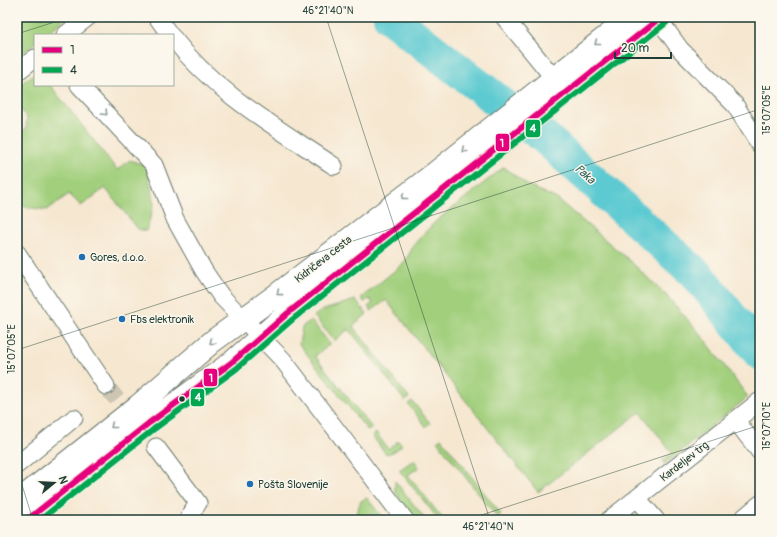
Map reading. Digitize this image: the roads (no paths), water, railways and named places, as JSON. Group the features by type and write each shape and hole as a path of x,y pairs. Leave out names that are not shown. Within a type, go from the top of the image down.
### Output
{"main road":[{"name":"Kidričeva cesta","path":"560,86 630,17"},
{"name":"Kidričeva cesta","path":"27,520 149,423 231,363 288,312 531,108 560,86 659,18"},
{"name":"Kidričeva cesta","path":"17,502 138,406 213,341 435,173 500,133"}],"street":[{"path":"65,34 88,17"},
{"path":"157,17 169,34"},
{"path":"504,17 560,86"},
{"path":"659,18 680,49 735,105 760,145"},
{"path":"177,44 234,99 334,166"},
{"path":"17,72 34,59"},
{"path":"80,86 154,165 175,219 204,271 221,296 283,360 405,520"},
{"path":"17,253 106,386"},
{"name":"Kardeljev trg","path":"609,520 760,401"},
{"path":"17,465 74,418"},
{"path":"736,421 760,452"},
{"path":"156,447 198,503 190,516 193,520"},
{"path":"637,498 656,520"},
{"path":"741,520 760,504"}],"waterway":[{"name":"Paka","path":"390,17 543,136 698,276 760,353"}],"tunnel":[{"path":"106,386 156,447"}],"place":[{"name":"Gores, d.o.o.","path":"82,257"},
{"name":"Fbs elektronik","path":"122,319"},
{"name":"Pošta Slovenije","path":"250,484"}]}
